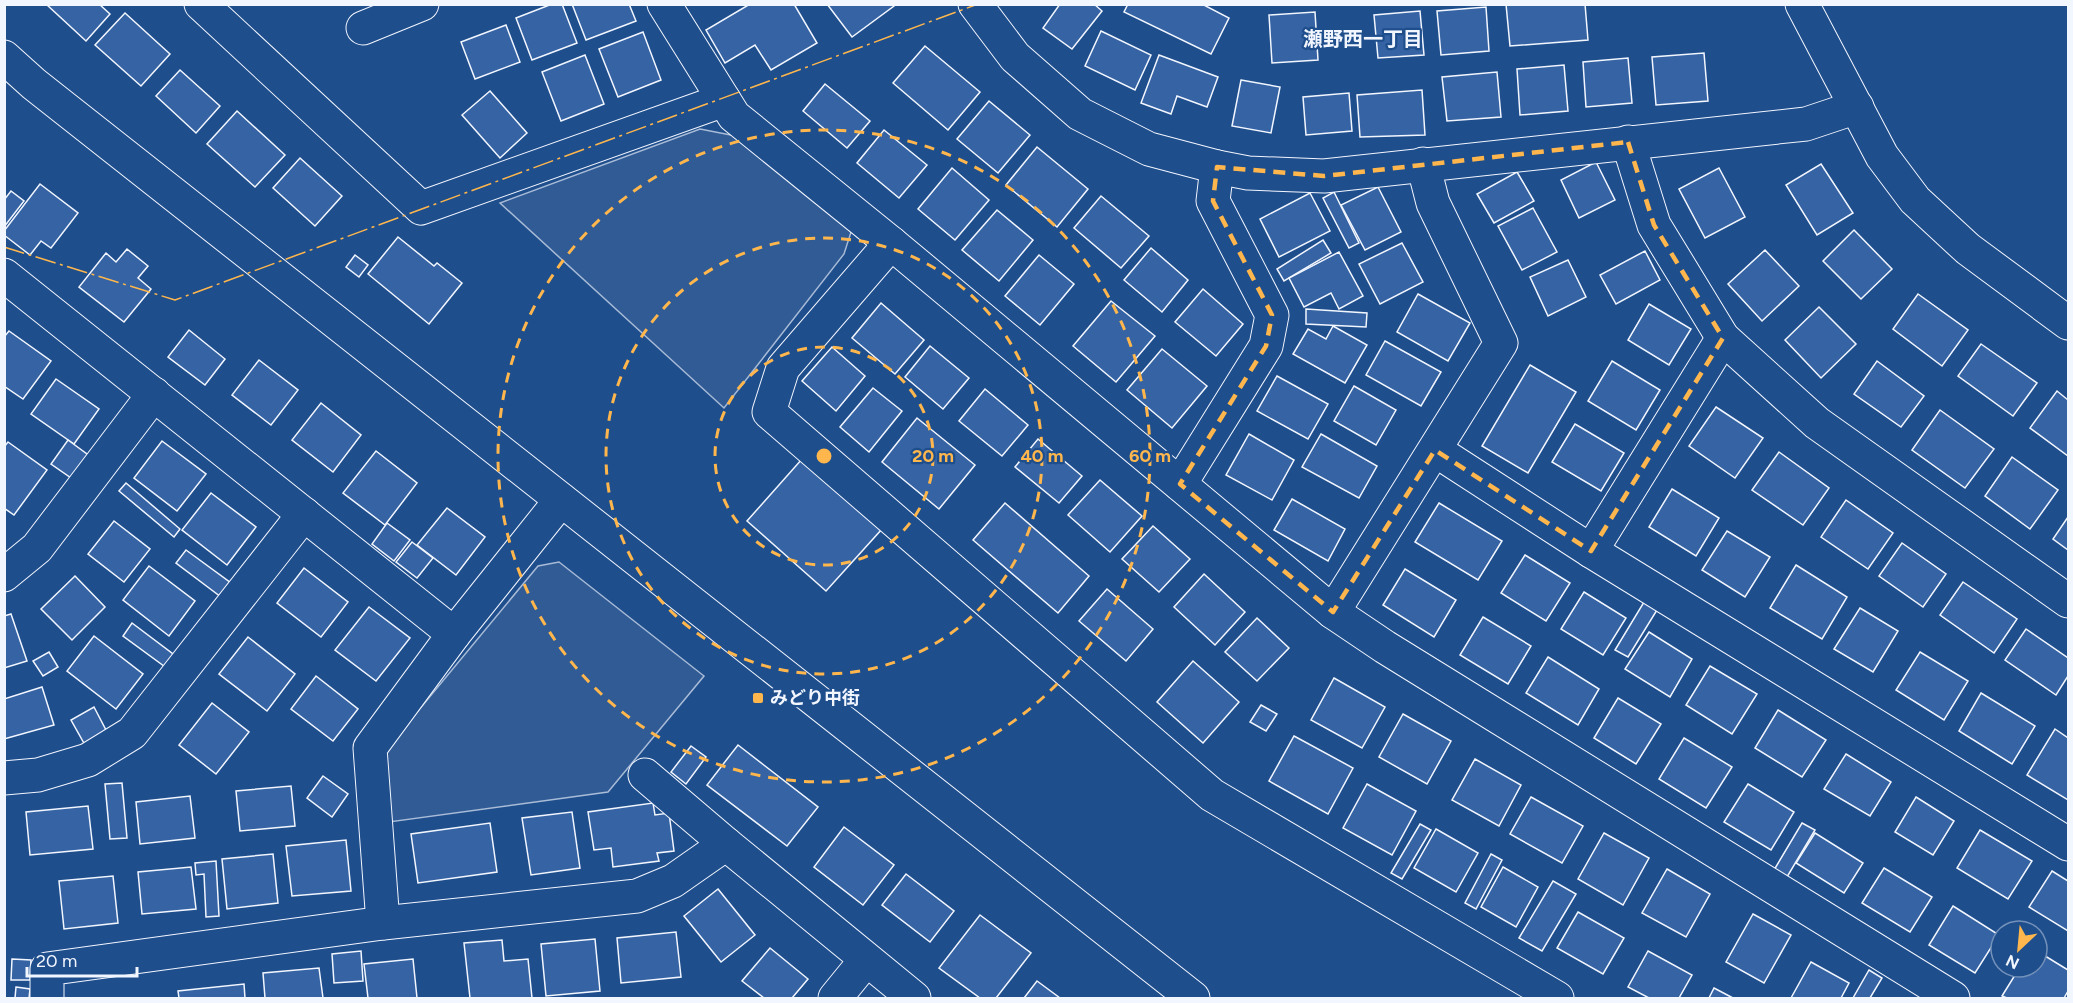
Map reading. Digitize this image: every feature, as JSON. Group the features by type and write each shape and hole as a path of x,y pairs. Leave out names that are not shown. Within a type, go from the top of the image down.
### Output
{"street":[{"path":"201,4 421,208 724,100"},
{"path":"363,28 422,4"},
{"path":"664,4 734,116 891,243 1333,612 1384,647 1953,999"},
{"path":"975,4 1015,57 1080,114 1149,149 1217,167 1248,172 1324,176 1806,124 1857,107"},
{"path":"1802,4 1882,156 1915,200 1968,249 2068,323"},
{"path":"4,57 43,91 1193,999"},
{"path":"1628,142 1654,225 1723,338 1817,423 2068,601"},
{"path":"1333,612 1501,343 1433,203 1423,164"},
{"path":"1180,484 1266,346 1272,315 1213,201 1217,167"},
{"path":"891,243 783,368 769,412 1212,795 1557,999"},
{"path":"5,277 454,634"},
{"path":"1590,551 1723,338"},
{"path":"4,575 37,548 154,394"},
{"path":"1435,450 1590,551 2068,844"},
{"path":"382,922 370,748 454,634 561,500"},
{"path":"4,778 38,775 88,760 132,733 304,514"},
{"path":"645,775 914,999"},
{"path":"47,999 47,969 382,922 637,896 673,881 726,844"},
{"path":"835,999 866,960"}],"highlighted area":[{"path":"1628,142 1654,225 1723,338 1591,551 1435,450 1333,612 1180,484 1266,346 1272,315 1213,201 1217,167 1324,176"}],"shaded area":[{"path":"700,129 741,137 852,229 844,254 724,408 500,203"},
{"path":"559,562 704,676 608,792 389,822 384,752 538,566"}],"building":[{"path":"46,4 99,4 110,14 86,41"},
{"path":"552,4 562,4 577,43 532,60 516,18"},
{"path":"572,4 629,4 636,21 586,40"},
{"path":"750,4 794,4 817,43 771,70 755,45 725,63 706,30"},
{"path":"827,4 893,4 894,6 852,37"},
{"path":"1060,4 1094,4 1102,11 1072,49 1043,28"},
{"path":"1128,4 1202,4 1229,18 1211,54 1124,12"},
{"path":"1506,4 1585,4 1588,40 1510,46"},
{"path":"1486,7 1489,51 1441,55 1437,11"},
{"path":"1420,11 1424,55 1378,58 1374,15"},
{"path":"1315,12 1318,60 1272,63 1269,15"},
{"path":"125,13 170,54 141,86 95,45"},
{"path":"506,25 520,62 475,79 461,42"},
{"path":"1101,31 1151,55 1135,90 1085,66"},
{"path":"643,32 661,80 618,97 599,49"},
{"path":"925,46 980,92 948,130 893,83"},
{"path":"1704,53 1708,101 1656,105 1652,57"},
{"path":"585,55 604,104 561,121 542,72"},
{"path":"1159,55 1218,77 1207,107 1177,96 1171,114 1141,103"},
{"path":"1628,58 1632,103 1586,107 1583,62"},
{"path":"1564,65 1568,111 1520,115 1517,69"},
{"path":"180,70 220,106 196,133 156,96"},
{"path":"1497,72 1501,117 1447,121 1442,77"},
{"path":"1241,80 1280,87 1271,133 1232,126"},
{"path":"825,84 870,121 847,148 803,111"},
{"path":"1422,90 1425,135 1360,137 1357,95"},
{"path":"490,91 527,133 500,158 462,115"},
{"path":"1349,93 1352,131 1306,135 1303,97"},
{"path":"989,101 1030,135 998,173 957,139"},
{"path":"237,111 285,155 255,187 207,144"},
{"path":"884,130 927,165 899,198 857,163"},
{"path":"1037,147 1088,189 1057,227 1006,185"},
{"path":"300,158 342,196 315,226 273,188"},
{"path":"1596,162 1615,200 1579,218 1561,180"},
{"path":"1821,164 1853,213 1817,235 1786,185"},
{"path":"952,168 989,200 955,240 918,209"},
{"path":"1719,168 1745,217 1705,238 1679,189"},
{"path":"1517,172 1534,201 1494,223 1477,194"},
{"path":"40,184 78,213 51,248 41,241 30,255 4,235 4,231"},
{"path":"1378,187 1401,232 1365,250 1341,205"},
{"path":"11,191 24,201 4,227 4,200"},
{"path":"1334,192 1359,243 1349,248 1323,198"},
{"path":"1310,193 1330,231 1279,257 1260,219"},
{"path":"1101,196 1149,236 1121,268 1074,228"},
{"path":"1533,208 1557,252 1522,270 1498,226"},
{"path":"997,210 1033,240 999,281 962,250"},
{"path":"1854,230 1892,269 1861,299 1823,261"},
{"path":"398,237 434,266 437,263 462,283 429,324 368,274"},
{"path":"1323,240 1331,253 1284,281 1277,269"},
{"path":"1402,243 1423,282 1380,304 1359,264"},
{"path":"1151,248 1188,280 1162,312 1124,280"},
{"path":"127,249 148,266 138,278 151,289 124,322 79,287 106,253 116,262"},
{"path":"1765,250 1799,286 1762,321 1728,284"},
{"path":"1645,251 1660,280 1616,304 1600,275"},
{"path":"1339,252 1363,296 1339,309 1331,293 1304,307 1289,278"},
{"path":"355,255 368,265 359,277 346,267"},
{"path":"1039,255 1074,284 1040,325 1005,296"},
{"path":"1568,260 1586,297 1548,316 1530,277"},
{"path":"1203,289 1243,324 1216,356 1175,322"},
{"path":"1418,294 1470,323 1448,361 1397,332"},
{"path":"1918,294 1968,330 1942,366 1893,329"},
{"path":"1111,301 1155,336 1116,382 1073,346"},
{"path":"881,303 924,340 895,374 852,338"},
{"path":"1649,304 1691,329 1669,365 1628,340"},
{"path":"1819,307 1856,344 1821,378 1785,340"},
{"path":"1306,309 1367,313 1366,327 1306,324"},
{"path":"1333,326 1367,345 1345,383 1293,354 1308,329 1326,339"},
{"path":"189,330 225,359 205,385 168,357"},
{"path":"9,331 51,361 23,399 4,386 4,337"},
{"path":"1385,341 1441,372 1421,406 1366,375"},
{"path":"1981,344 2037,383 2013,416 1958,376"},
{"path":"930,346 969,378 943,409 905,377"},
{"path":"832,347 865,376 836,411 802,381"},
{"path":"1162,349 1207,386 1172,428 1127,390"},
{"path":"259,360 298,390 271,425 232,395"},
{"path":"1612,361 1660,390 1636,430 1588,401"},
{"path":"1877,361 1924,396 1901,427 1854,394"},
{"path":"1530,365 1576,392 1528,473 1482,446"},
{"path":"1277,376 1328,404 1308,439 1257,411"},
{"path":"56,379 99,409 74,444 31,414"},
{"path":"1354,386 1396,410 1376,445 1334,421"},
{"path":"873,388 902,411 869,452 840,427"},
{"path":"985,389 1028,425 1002,456 959,421"},
{"path":"2057,391 2068,400 2068,456 2030,428"},
{"path":"321,403 361,435 333,472 292,440"},
{"path":"1716,407 1763,438 1735,478 1689,446"},
{"path":"1940,410 1994,449 1965,488 1912,450"},
{"path":"917,418 975,465 939,509 882,462"},
{"path":"1575,424 1624,453 1601,491 1552,462"},
{"path":"1249,434 1294,460 1272,500 1226,475"},
{"path":"1321,434 1377,466 1359,498 1302,467"},
{"path":"1038,439 1082,476 1059,503 1015,467"},
{"path":"68,440 91,457 74,480 51,464"},
{"path":"162,441 206,474 177,511 134,478"},
{"path":"8,442 47,470 14,515 4,508 4,447"},
{"path":"376,451 417,483 385,525 343,493"},
{"path":"1779,452 1829,488 1803,525 1752,490"},
{"path":"2012,457 2058,490 2030,529 1985,496"},
{"path":"802,459 882,529 826,591 747,521"},
{"path":"1100,480 1142,516 1110,552 1068,515"},
{"path":"126,483 180,529 174,537 119,491"},
{"path":"1672,489 1719,518 1696,556 1649,527"},
{"path":"211,493 256,527 227,565 182,530"},
{"path":"1292,499 1345,529 1328,561 1274,530"},
{"path":"1846,500 1893,533 1868,569 1821,537"},
{"path":"1005,503 1089,576 1058,613 973,540"},
{"path":"1439,503 1502,541 1478,580 1415,542"},
{"path":"447,508 485,537 456,575 417,545"},
{"path":"2068,517 2068,550 2053,539"},
{"path":"114,521 150,549 124,582 88,554"},
{"path":"387,523 410,540 394,561 372,544"},
{"path":"1153,526 1190,559 1159,592 1122,559"},
{"path":"1727,531 1770,557 1745,597 1702,570"},
{"path":"412,542 433,558 417,578 396,562"},
{"path":"1902,543 1946,574 1923,607 1879,576"},
{"path":"186,550 231,583 221,597 176,563"},
{"path":"1525,555 1570,583 1546,621 1501,593"},
{"path":"1796,565 1847,597 1822,639 1770,608"},
{"path":"149,566 195,601 169,636 123,600"},
{"path":"304,568 348,602 321,637 277,603"},
{"path":"1405,569 1456,600 1434,637 1383,605"},
{"path":"1204,574 1245,612 1215,645 1174,607"},
{"path":"75,576 105,607 72,640 41,609"},
{"path":"1963,582 2017,619 1994,653 1940,615"},
{"path":"1107,589 1153,629 1126,661 1079,621"},
{"path":"1584,592 1626,618 1603,655 1561,629"},
{"path":"1644,602 1657,610 1628,657 1615,650"},
{"path":"369,607 410,638 376,681 335,650"},
{"path":"1860,608 1898,631 1873,672 1834,649"},
{"path":"11,614 27,661 4,668 4,616"},
{"path":"1483,617 1531,646 1508,684 1460,655"},
{"path":"1257,618 1289,648 1257,681 1225,652"},
{"path":"132,623 177,657 168,669 123,636"},
{"path":"2026,629 2068,658 2068,676 2056,695 2005,660"},
{"path":"1649,632 1692,659 1670,697 1625,669"},
{"path":"94,636 143,674 116,709 67,671"},
{"path":"248,637 295,674 267,711 219,674"},
{"path":"49,652 58,667 43,676 33,661"},
{"path":"1920,652 1968,681 1944,720 1896,690"},
{"path":"1548,657 1599,689 1578,725 1526,693"},
{"path":"1193,661 1239,702 1203,743 1157,702"},
{"path":"1710,666 1757,694 1732,734 1686,705"},
{"path":"316,676 358,709 333,741 291,709"},
{"path":"1334,678 1385,707 1362,748 1311,720"},
{"path":"42,687 54,725 4,739 4,699"},
{"path":"1981,693 2035,726 2012,764 1959,731"},
{"path":"1618,698 1661,724 1636,764 1594,738"},
{"path":"212,703 249,732 216,774 179,745"},
{"path":"1261,705 1277,714 1266,731 1250,722"},
{"path":"94,707 107,732 85,745 71,720"},
{"path":"1778,710 1826,740 1802,777 1755,748"},
{"path":"1403,714 1451,741 1427,784 1379,757"},
{"path":"2055,729 2068,738 2068,800 2027,775"},
{"path":"1294,736 1353,768 1328,814 1269,781"},
{"path":"1684,738 1732,767 1706,808 1659,779"},
{"path":"738,745 818,807 787,846 707,785"},
{"path":"691,746 706,757 686,784 671,772"},
{"path":"1846,754 1891,782 1870,816 1824,789"},
{"path":"1475,759 1521,785 1499,826 1452,800"},
{"path":"323,776 348,794 332,817 307,798"},
{"path":"122,783 127,838 110,839 105,784"},
{"path":"1367,784 1416,811 1392,855 1343,828"},
{"path":"1748,784 1794,812 1771,850 1724,822"},
{"path":"291,786 295,826 240,831 236,791"},
{"path":"190,796 195,838 140,844 136,802"},
{"path":"1531,797 1583,826 1562,863 1510,834"},
{"path":"1916,797 1954,821 1933,855 1895,832"},
{"path":"653,803 655,815 669,813 674,851 657,853 659,861 613,867 611,848 594,850 588,812"},
{"path":"88,806 93,849 30,855 26,812"},
{"path":"572,812 580,868 531,875 522,818"},
{"path":"490,823 497,872 418,883 411,834"},
{"path":"1802,823 1815,830 1787,877 1774,870"},
{"path":"1420,824 1431,830 1402,879 1391,873"},
{"path":"844,827 894,865 863,905 814,867"},
{"path":"1436,829 1478,853 1456,892 1414,868"},
{"path":"1980,830 2032,861 2008,899 1957,868"},
{"path":"1604,833 1649,858 1623,905 1578,879"},
{"path":"1815,833 1863,863 1844,893 1796,863"},
{"path":"346,840 351,891 292,896 286,846"},
{"path":"273,854 278,903 227,909 222,859"},
{"path":"1491,854 1502,860 1476,909 1465,903"},
{"path":"216,861 219,916 206,917 204,874 196,875 195,863"},
{"path":"191,867 196,909 142,914 138,872"},
{"path":"1503,867 1538,887 1516,927 1481,907"},
{"path":"1884,868 1932,897 1910,932 1862,903"},
{"path":"1667,869 1710,894 1686,937 1642,913"},
{"path":"2052,871 2068,881 2068,931 2029,907"},
{"path":"906,874 954,911 930,942 882,905"},
{"path":"113,876 118,923 64,929 59,881"},
{"path":"1553,881 1576,894 1542,951 1519,938"},
{"path":"718,889 755,935 721,962 684,916"},
{"path":"1953,906 1989,929 1989,951 1975,973 1929,945"},
{"path":"1578,912 1624,938 1603,974 1557,948"},
{"path":"1753,914 1791,935 1764,983 1726,962"},
{"path":"980,915 1031,953 996,998 980,998 939,968"},
{"path":"676,932 681,977 621,983 617,938"},
{"path":"595,939 600,991 546,996 541,944"},
{"path":"502,940 504,961 528,959 532,998 470,998 464,943"},
{"path":"770,948 808,979 792,998 764,998 742,981"},
{"path":"361,951 363,981 334,983 332,954"},
{"path":"1648,951 1692,975 1679,998 1649,998 1628,987"},
{"path":"2049,958 2068,970 2068,991 2064,998 2007,998 2002,996 2013,979 2049,979"},
{"path":"12,959 31,960 30,980 11,980"},
{"path":"413,959 417,998 368,998 364,964"},
{"path":"1811,962 1849,983 1841,998 1791,998"},
{"path":"319,968 323,998 265,998 263,973"},
{"path":"1869,970 1882,978 1870,998 1853,998"},
{"path":"1037,981 1060,998 1024,998"},
{"path":"244,984 245,998 179,998 178,991"},
{"path":"16,987 30,989 29,998 15,998"},
{"path":"1714,988 1733,998 1709,998"}],"power":[{"path":"4,247 175,300 978,4"}],"place":[{"name":"みどり中街","path":"758,698"}],"district":[{"name":"瀬野西一丁目","path":"1363,39"}]}
